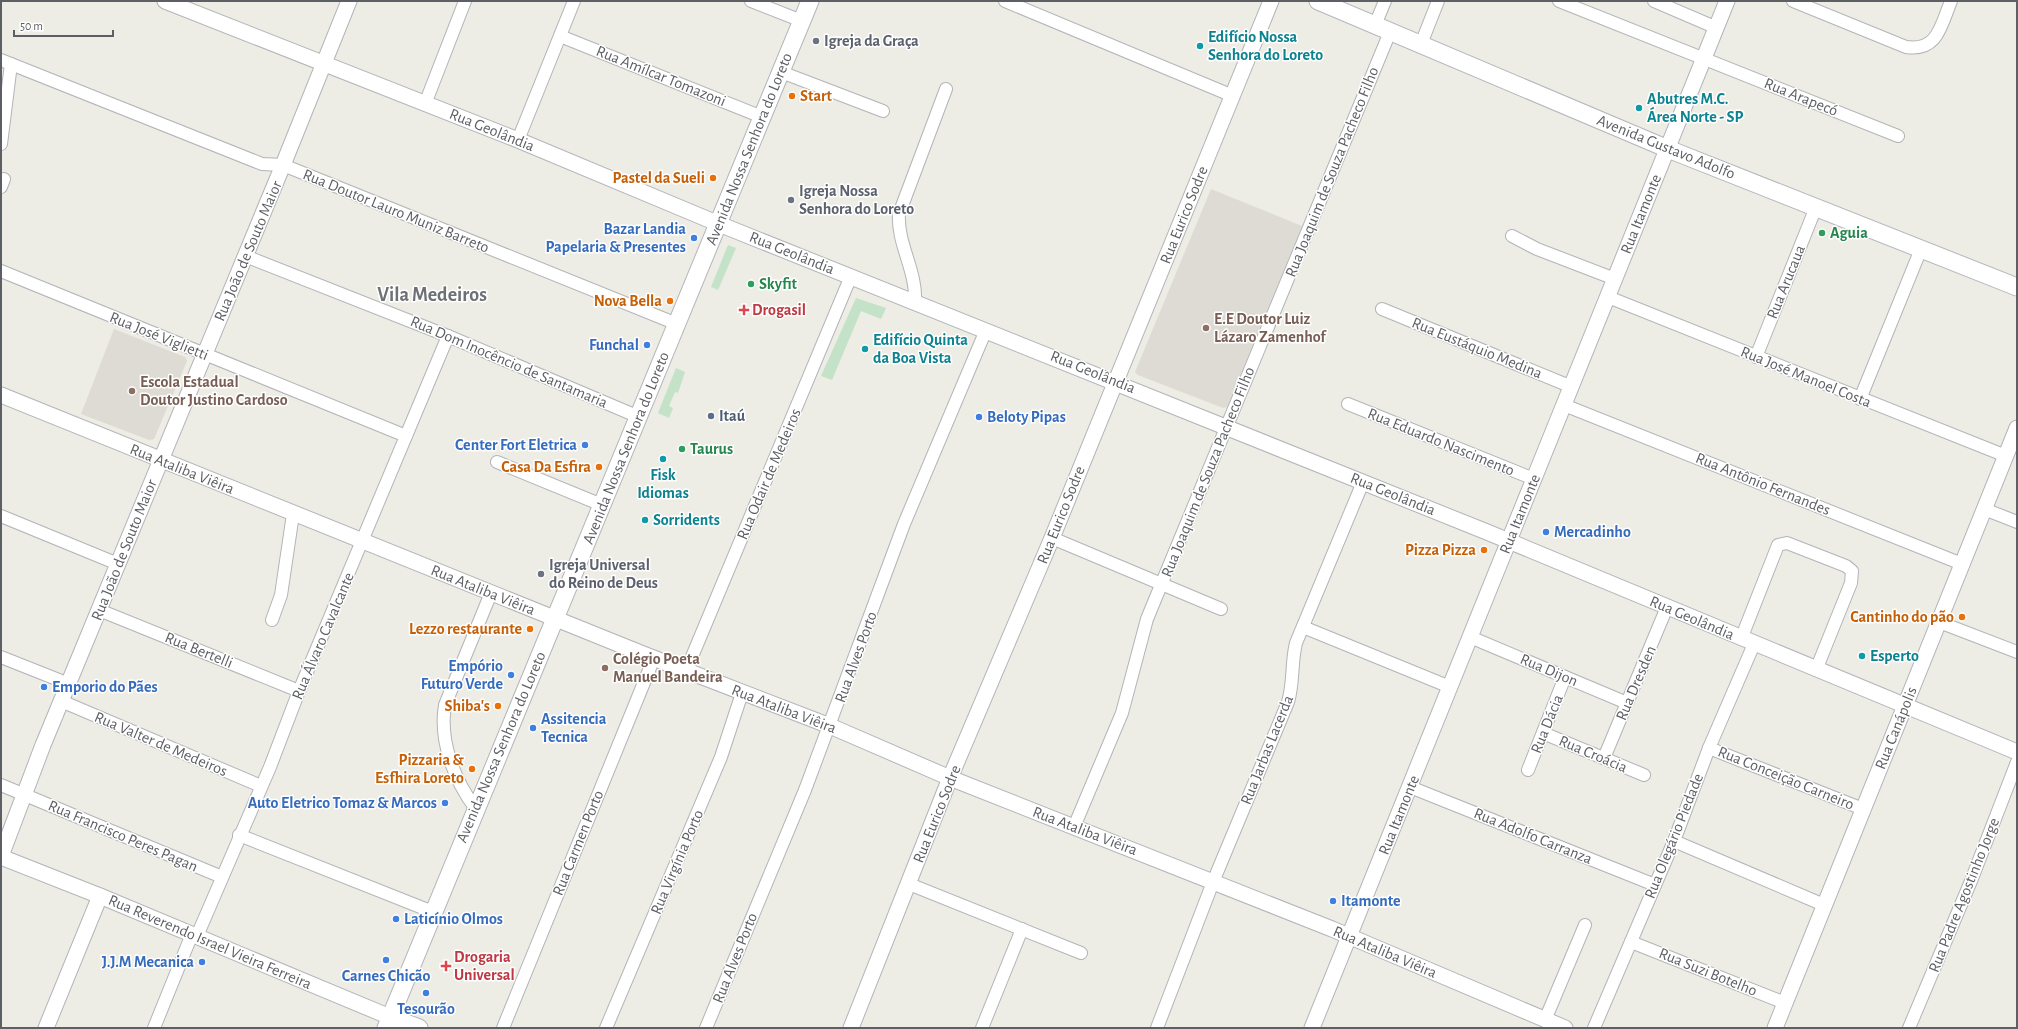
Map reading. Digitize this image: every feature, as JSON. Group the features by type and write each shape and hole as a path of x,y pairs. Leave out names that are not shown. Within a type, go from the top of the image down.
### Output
{"main road":[{"name":"Avenida Nossa Senhora do Loreto","path":"388,1022 810,1"},
{"name":"Avenida Gustavo Adolfo","path":"1318,1 1668,149 2017,287"},
{"name":"Rua Reverendo Israel Vieira Ferreira","path":"388,1022 419,1028"}],"street":[{"name":"Rua Geolândia","path":"165,1 323,65 518,140 719,224 852,276 1509,541 1905,707 2017,752"},
{"name":"Rua João de Souto Maior","path":"1,856 61,701 283,166 349,1"},
{"path":"425,104 465,1"},
{"path":"518,140 574,1"},
{"path":"751,1 802,21"},
{"path":"1005,1 1233,96"},
{"name":"Rua Eurico Sodre","path":"850,1028 909,884 950,778 1052,538 1272,1"},
{"name":"Rua Joaquim de Souza Pacheco Filho","path":"1074,827 1122,713 1143,631 1227,427 1383,28 1385,1"},
{"path":"1421,44 1438,1"},
{"name":"Rua Arapecó","path":"1559,1 1898,136"},
{"path":"1654,1 1717,28"},
{"name":"Rua Itamonte","path":"1312,1028 1728,1"},
{"path":"1793,1 1906,47 1916,48 1930,44 1936,38 1951,1"},
{"name":"Rua Amílcar Tomazoni","path":"560,36 762,117"},
{"path":"1,144 6,62"},
{"name":"Rua Doutor Lauro Muniz Barreto","path":"6,62 262,164 283,166 677,324"},
{"path":"781,72 883,111"},
{"path":"915,302 915,280 900,232 900,214 946,89"},
{"name":"Rua Arucaua","path":"1756,357 1816,207"},
{"path":"1512,236 1537,249 1615,278"},
{"path":"1860,399 1921,249"},
{"name":"Rua Dom Inocêncio de Santamaria","path":"245,256 448,336 639,417"},
{"name":"Rua José Viglietti","path":"1,271 204,355 406,436"},
{"name":"Rua Odair de Medeiros","path":"686,671 852,276"},
{"name":"Rua José Manoel Costa","path":"1608,297 1860,399 2006,456"},
{"name":"Rua Eustáquio Medina","path":"1382,309 1572,387"},
{"name":"Rua Alves Porto","path":"706,1028 805,790 904,524 986,330"},
{"name":"Rua Álvaro Cavalcante","path":"154,1028 261,786 299,691 363,542 448,336"},
{"name":"Rua Ataliba Viêira","path":"1,396 555,619 830,726 950,778 1350,937 1565,1028"},
{"name":"Rua Eduardo Nascimento","path":"1348,404 1534,479"},
{"name":"Rua Antônio Fernandes","path":"1564,406 1962,564"},
{"name":"Rua Canápolis","path":"1775,1028 2017,428"},
{"path":"497,462 602,505"},
{"name":"Rua Jarbas Lacerda","path":"1157,1028 1213,882 1288,702 1292,688 1292,660 1303,627 1363,482"},
{"path":"1984,509 2017,522"},
{"path":"272,620 281,595 293,514"},
{"path":"1,516 118,564"},
{"path":"1052,538 1221,609"},
{"name":"Rua Olegário Piedade","path":"1594,1028 1674,841 1748,641 1778,545 1788,543 1846,566 1852,571 1852,577 1816,670"},
{"path":"476,809 465,794 452,767 444,734 443,715 444,705 491,592"},
{"name":"Rua Dresden","path":"1604,758 1667,607"},
{"name":"Rua Bertelli","path":"99,610 299,691"},
{"path":"1939,622 2017,652"},
{"path":"1303,627 1450,687"},
{"name":"Rua Dijon","path":"1470,637 1627,703"},
{"path":"1,657 69,684"},
{"name":"Rua Carmen Porto","path":"503,1028 654,658"},
{"name":"Rua Dácia","path":"1528,770 1565,677"},
{"name":"Rua Virgínia Porto","path":"606,1028 720,757 742,693"},
{"name":"Rua Valter de Medeiros","path":"61,701 261,786"},
{"name":"Rua Croácia","path":"1543,732 1644,775"},
{"name":"Rua Conceição Carneiro","path":"1709,748 1863,809"},
{"name":"Rua Padre Agostinho Jorge","path":"1909,1028 1971,881 2017,762"},
{"name":"Rua Francisco Peres Pagan","path":"1,785 222,877"},
{"name":"Rua Adolfo Carranza","path":"1410,787 1655,885"},
{"path":"239,835 433,912"},
{"path":"1674,841 1824,906"},
{"name":"Rua Reverendo Israel Vieira Ferreira","path":"1,856 194,935 388,1022"},
{"path":"909,884 1081,953"},
{"path":"46,1028 100,896"},
{"path":"1545,1020 1585,925"},
{"path":"982,1028 1022,929"},
{"name":"Rua Suzi Botelho","path":"1631,942 1785,1003"}],"shaded area":[{"name":"E.E Doutor Luiz Lázaro Zamenhof","path":"1211,189 1302,226 1227,407 1223,408 1138,375 1135,372"},
{"name":"Escola Estadual Doutor Justino Cardoso","path":"114,329 185,357 187,361 154,439 149,440 81,414"}],"green space":[{"path":"728,245 736,248 718,290 711,287"},
{"path":"856,298 886,308 881,319 861,311 832,380 821,376"},
{"path":"676,368 685,372 678,393 675,392 669,406 673,408 669,418 658,413"}],"place":[{"name":"Igreja da Graça","path":"816,41"},
{"name":"Edifício Nossa Senhora do Loreto","path":"1200,46"},
{"name":"Start","path":"792,96"},
{"name":"Abutres M.C. Área Norte - SP","path":"1639,108"},
{"name":"Pastel da Sueli","path":"713,178"},
{"name":"Igreja Nossa Senhora do Loreto","path":"791,200"},
{"name":"Aguia","path":"1822,233"},
{"name":"Bazar Landia Papelaria & Presentes","path":"694,238"},
{"name":"Skyfit","path":"751,284"},
{"name":"Nova Bella","path":"670,301"},
{"name":"Drogasil","path":"744,310"},
{"name":"E.E Doutor Luiz Lázaro Zamenhof","path":"1206,328"},
{"name":"Funchal","path":"647,345"},
{"name":"Edifício Quinta da Boa Vista","path":"865,349"},
{"name":"Escola Estadual Doutor Justino Cardoso","path":"132,391"},
{"name":"Itaú","path":"711,416"},
{"name":"Beloty Pipas","path":"979,417"},
{"name":"Center Fort Eletrica","path":"585,445"},
{"name":"Taurus","path":"682,449"},
{"name":"Fisk Idiomas","path":"663,459"},
{"name":"Casa Da Esfira","path":"599,467"},
{"name":"Sorridents","path":"645,520"},
{"name":"Mercadinho","path":"1546,532"},
{"name":"Pizza Pizza","path":"1484,550"},
{"name":"Igreja Universal do Reino de Deus","path":"541,574"},
{"name":"Cantinho do pão","path":"1962,617"},
{"name":"Lezzo restaurante","path":"530,629"},
{"name":"Esperto","path":"1862,656"},
{"name":"Colégio Poeta Manuel Bandeira","path":"605,668"},
{"name":"Empório Futuro Verde","path":"511,675"},
{"name":"Emporio do Pães","path":"44,687"},
{"name":"Shiba's","path":"498,706"},
{"name":"Assitencia Tecnica","path":"533,728"},
{"name":"Pizzaria & Esfhira Loreto","path":"472,769"},
{"name":"Auto Eletrico Tomaz & Marcos","path":"445,803"},
{"name":"Itamonte","path":"1333,901"},
{"name":"Laticínio Olmos","path":"396,919"},
{"name":"Carnes Chicão","path":"386,960"},
{"name":"J.J.M Mecanica","path":"202,962"},
{"name":"Drogaria Universal","path":"446,966"},
{"name":"Tesourão","path":"426,993"}],"district":[{"name":"Vila Medeiros","path":"432,295"}]}
